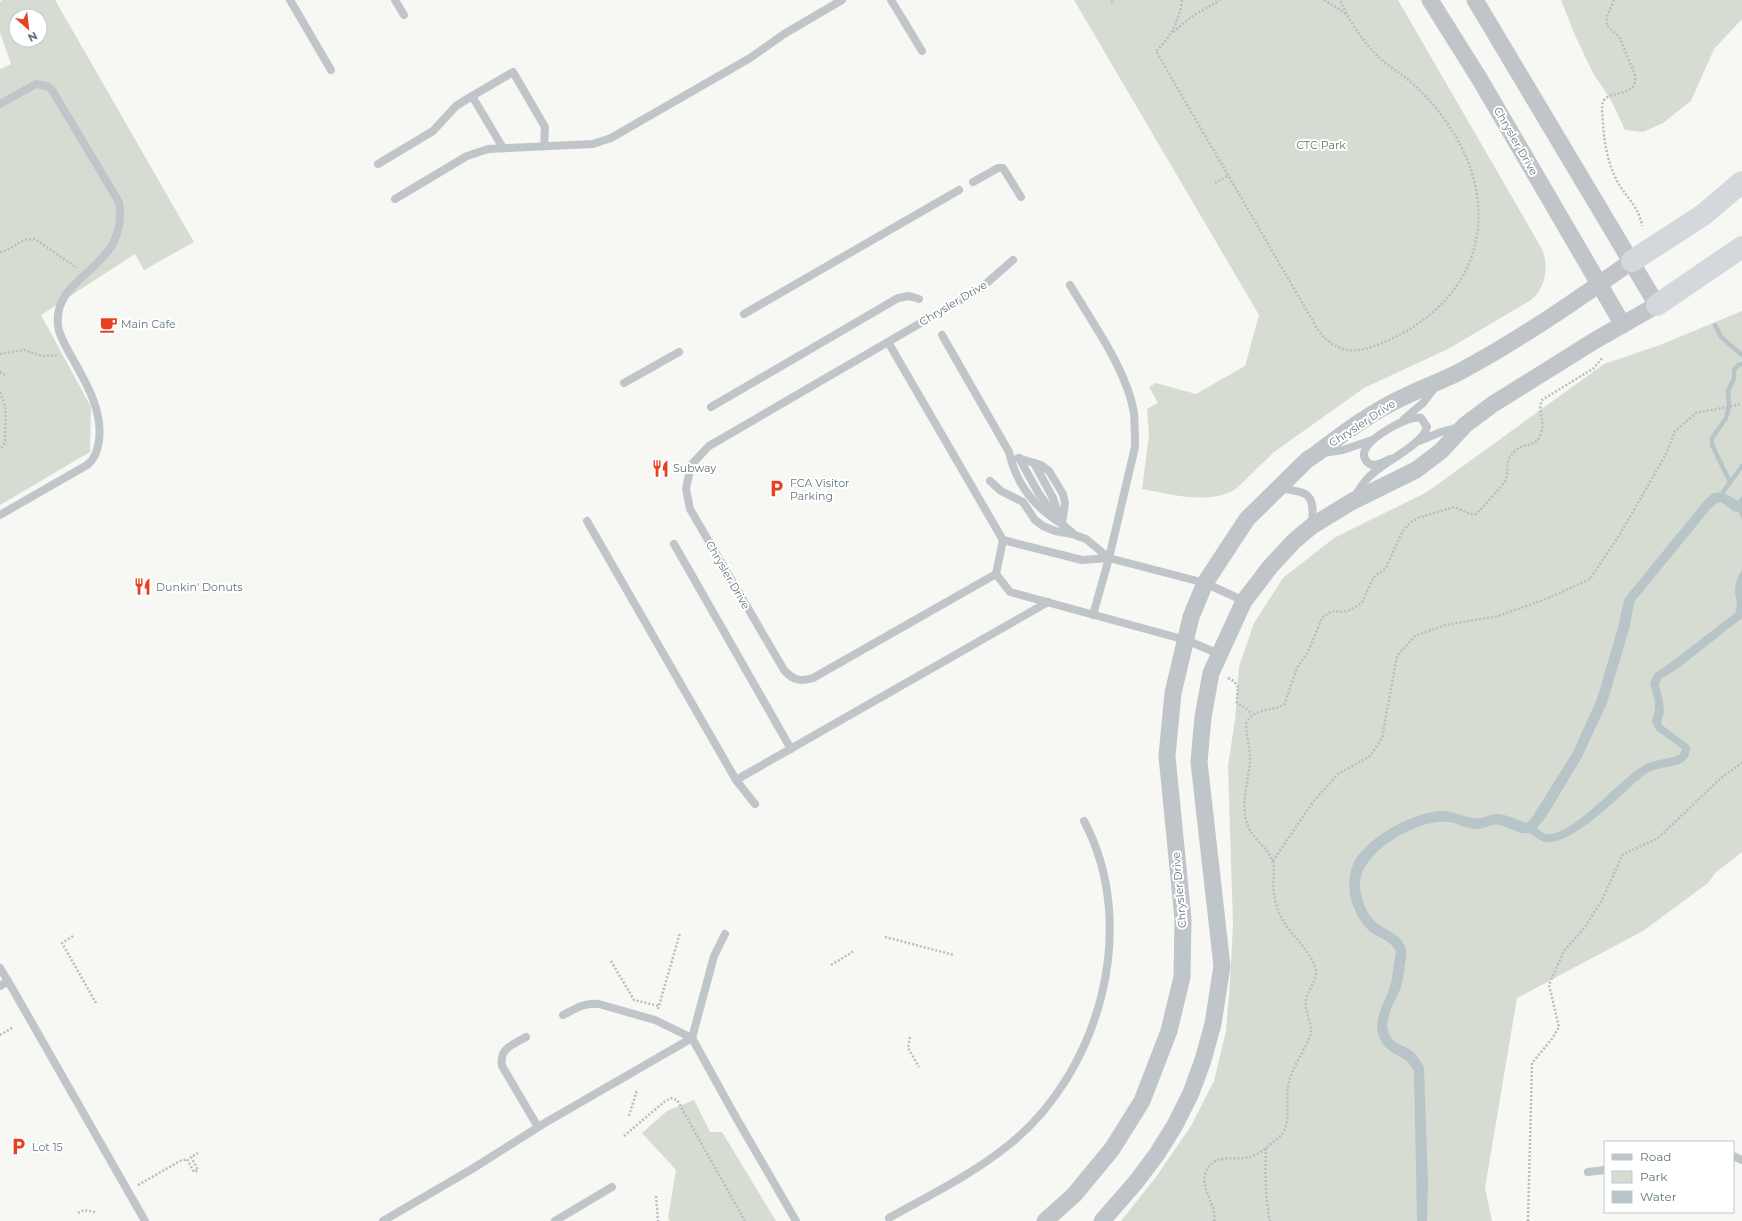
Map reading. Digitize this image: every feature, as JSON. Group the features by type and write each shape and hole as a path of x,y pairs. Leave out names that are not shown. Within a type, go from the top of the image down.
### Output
{"highway":[{"path":"1632,261 1703,215 1742,182"},
{"path":"1657,305 1742,247"},
{"path":"1657,305 1742,262"}],"street":[{"name":"Chrysler Drive","path":"1430,0 1479,78 1623,325"},
{"path":"1102,1221 1136,1182 1157,1154 1175,1125 1191,1093 1204,1060 1213,1024 1222,966 1199,762 1203,717 1209,681 1219,654 1244,601 1270,567 1294,541 1312,526 1351,502 1416,470 1441,451 1465,425 1504,396 1587,345 1657,305 1475,0"},
{"name":"Chrysler Drive","path":"1045,1221 1074,1195 1112,1149 1142,1101 1169,1032 1182,977 1184,919 1167,756 1173,693 1191,617 1204,584 1247,519 1278,488 1316,454 1375,412 1408,395 1439,382 1501,348 1599,285 1632,261"}],"lane":[{"path":"290,0 331,70"},
{"path":"395,0 404,15"},
{"path":"395,199 467,156 483,150 593,144 611,138 750,58 784,34 842,0"},
{"path":"891,0 922,51"},
{"path":"378,164 433,132 456,106 513,72 545,127 544,146"},
{"path":"0,104 36,84 47,86 55,94 119,202 121,221 116,240 110,250 68,292 61,303 57,316 58,328 68,351 90,391 100,423 100,435 96,454 92,461 87,465 0,515"},
{"path":"472,96 503,148"},
{"path":"973,182 998,168 1003,168 1021,197"},
{"path":"744,314 959,190"},
{"name":"Chrysler Drive","path":"996,574 813,678 798,681 791,678 784,670 690,509 686,489 691,465 709,446 981,288 1013,260"},
{"path":"1070,285 1119,368 1133,412 1135,447 1109,558 1092,615"},
{"path":"711,407 898,298 909,296 919,299"},
{"path":"942,335 1009,452 1013,468 1035,504 1046,515 1062,524 1075,535"},
{"path":"888,342 1003,540 996,574 1010,592 1186,640 1219,654"},
{"path":"624,384 679,352"},
{"path":"1390,460 1376,465 1370,464 1365,460 1365,449 1376,438 1401,422 1423,403 1439,382"},
{"path":"1351,502 1368,478 1390,460 1415,443 1426,432 1425,422 1421,418 1416,417 1401,422"},
{"path":"1415,443 1441,432 1465,425"},
{"path":"1316,454 1343,450 1376,438"},
{"path":"1009,452 1019,458 1046,467 1050,471 1063,494 1065,503 1062,524"},
{"path":"1019,458 1039,494 1062,524"},
{"path":"990,481 1001,491 1023,502 1035,520 1043,526 1055,531 1086,539 1109,558"},
{"path":"1278,488 1299,492 1308,496 1313,503 1312,526"},
{"path":"587,521 736,780 756,804"},
{"path":"1003,540 1082,560 1109,558 1204,584 1244,601"},
{"path":"674,544 791,749"},
{"path":"736,780 1048,602"},
{"path":"888,1220 976,1168 1010,1144 1042,1112 1057,1093 1081,1052 1098,1008 1109,945 1109,919 1103,871 1097,848 1084,821"},
{"path":"383,1221 472,1169 538,1127 692,1038 714,956 725,934"},
{"path":"0,968 145,1221"},
{"path":"0,986 8,981"},
{"path":"563,1015 584,1004 599,1004 655,1020 692,1038 796,1221"},
{"path":"526,1037 505,1050 501,1058 502,1066 538,1127"},
{"path":"1588,1172 1604,1170"},
{"path":"555,1221 612,1187"}],"path":[{"path":"1170,36 1178,19 1182,0"},
{"path":"1220,0 1192,17 1170,36 1156,51 1318,330 1328,341 1341,349 1350,351 1363,350 1396,337 1420,322 1453,291 1469,265 1477,240 1478,207 1471,168 1456,136 1435,106 1408,80 1380,58 1339,8 1324,0"},
{"path":"1340,0 1351,21"},
{"path":"1614,0 1607,16 1607,26 1622,42 1636,80 1630,89 1606,98 1604,102 1603,124 1609,160 1613,171 1640,216 1642,226"},
{"path":"1215,183 1229,175"},
{"path":"0,252 5,251 23,240 35,239 73,264 85,275"},
{"path":"0,354 24,350 42,356 54,356 68,351"},
{"path":"1214,1221 1214,1210 1205,1183 1205,1174 1209,1167 1221,1158 1251,1157 1266,1148 1281,1136 1288,1117 1288,1086 1311,1033 1306,1000 1313,986 1316,972 1309,956 1282,920 1278,911 1273,888 1274,870 1272,861 1269,855 1252,835 1244,812 1250,764 1250,747 1246,723 1252,714 1284,705 1297,668 1308,652 1322,618 1328,613 1334,611 1343,612 1350,610 1363,601 1374,577 1386,568 1406,526 1418,518 1454,507 1460,509 1466,514 1476,514 1506,480 1508,462 1515,450 1533,444 1538,440 1543,427 1539,407 1542,400 1594,368 1603,357"},
{"path":"0,372 5,374"},
{"path":"0,392 7,419 5,428 5,442 0,449"},
{"path":"1272,861 1313,802 1338,774 1370,756 1382,738 1397,656 1415,636 1445,625 1498,616 1546,599 1590,579 1620,534 1665,456 1675,431 1696,413 1742,404"},
{"path":"1228,678 1236,682 1238,685 1237,703 1252,714"},
{"path":"1528,1221 1532,1063 1552,1039 1559,1027 1549,985 1564,951 1585,927 1602,900 1623,854 1657,839 1722,777 1742,763"},
{"path":"611,962 634,1000 658,1008 680,933"},
{"path":"73,936 62,942 96,1003"},
{"path":"885,937 954,955"},
{"path":"832,965 854,951"},
{"path":"0,1035 12,1028"},
{"path":"910,1037 908,1048 919,1067"},
{"path":"629,1116 637,1090"},
{"path":"624,1136 664,1102 671,1098 677,1100 745,1221"},
{"path":"1266,1148 1265,1178 1270,1221"},
{"path":"138,1185 180,1161 187,1159 194,1172 198,1170 191,1157 198,1152"},
{"path":"656,1196 658,1221"},
{"path":"78,1214 84,1210 95,1212"}],"green space":[{"path":"2,0 55,0 194,242 144,270 135,254 41,315 91,407 90,452 0,505 0,69 11,64 0,32 0,2"},
{"name":"CTC Park","path":"1074,0 1398,0 1542,249 1546,270 1540,290 1531,300 1448,349 1364,388 1274,452 1237,488 1227,493 1203,498 1178,496 1142,489 1149,435 1147,409 1158,403 1149,387 1156,383 1196,394 1245,366 1259,315"},
{"path":"1561,0 1742,0 1742,19 1714,49 1691,101 1663,123 1643,132 1625,130 1611,100 1593,73 1574,33"},
{"path":"1742,311 1742,852 1715,873 1708,883 1643,931 1517,998 1485,1188 1492,1221 1121,1221 1156,1177 1191,1126 1214,1081 1226,1031 1230,981 1233,925 1228,766 1235,720 1239,667 1254,623 1283,578 1334,538 1427,492 1604,364 1660,345"},
{"path":"694,1100 710,1132 722,1132 776,1221 670,1221 668,1218 676,1170 642,1133 667,1111"}],"water":[{"path":"1723,492 1738,501 1742,496 1742,519 1738,512 1733,511 1721,502 1717,503 1711,508 1634,602 1630,626 1607,703 1582,757 1546,817 1537,828 1547,834 1562,831 1585,815 1641,767 1650,762 1679,755 1682,749 1656,730 1652,721 1655,710 1655,702 1650,684 1654,674 1735,613 1737,605 1735,594 1736,585 1742,570 1742,618 1676,670 1661,679 1659,685 1664,712 1661,721 1662,725 1690,746 1689,754 1685,760 1680,764 1657,769 1643,776 1600,814 1575,833 1563,839 1546,842 1530,833 1522,833 1496,825 1491,825 1481,829 1474,829 1449,822 1430,823 1419,826 1399,836 1381,848 1366,865 1363,871 1360,888 1367,910 1375,922 1401,940 1406,951 1402,984 1388,1017 1388,1030 1392,1039 1414,1053 1424,1068 1428,1184 1427,1221 1417,1221 1414,1071 1407,1061 1383,1044 1377,1028 1380,1013 1391,983 1396,952 1392,945 1367,929 1353,905 1349,887 1353,864 1362,851 1382,834 1406,821 1430,812 1445,811 1476,818 1500,814 1526,823 1531,819 1573,752 1597,699 1625,598 1704,501 1713,493"}],"waterway":[{"path":"1715,325 1721,337 1742,355"},
{"path":"1730,482 1712,445 1712,438 1726,418 1729,406 1728,391 1734,378 1734,370 1738,365 1742,364"},
{"path":"1723,492 1742,466"}],"place":[{"name":"Main Cafe","path":"108,324"},
{"name":"Subway","path":"660,468"},
{"name":"FCA Visitor Parking","path":"777,489"},
{"name":"Dunkin' Donuts","path":"143,587"},
{"name":"Lot 15","path":"19,1147"}]}
